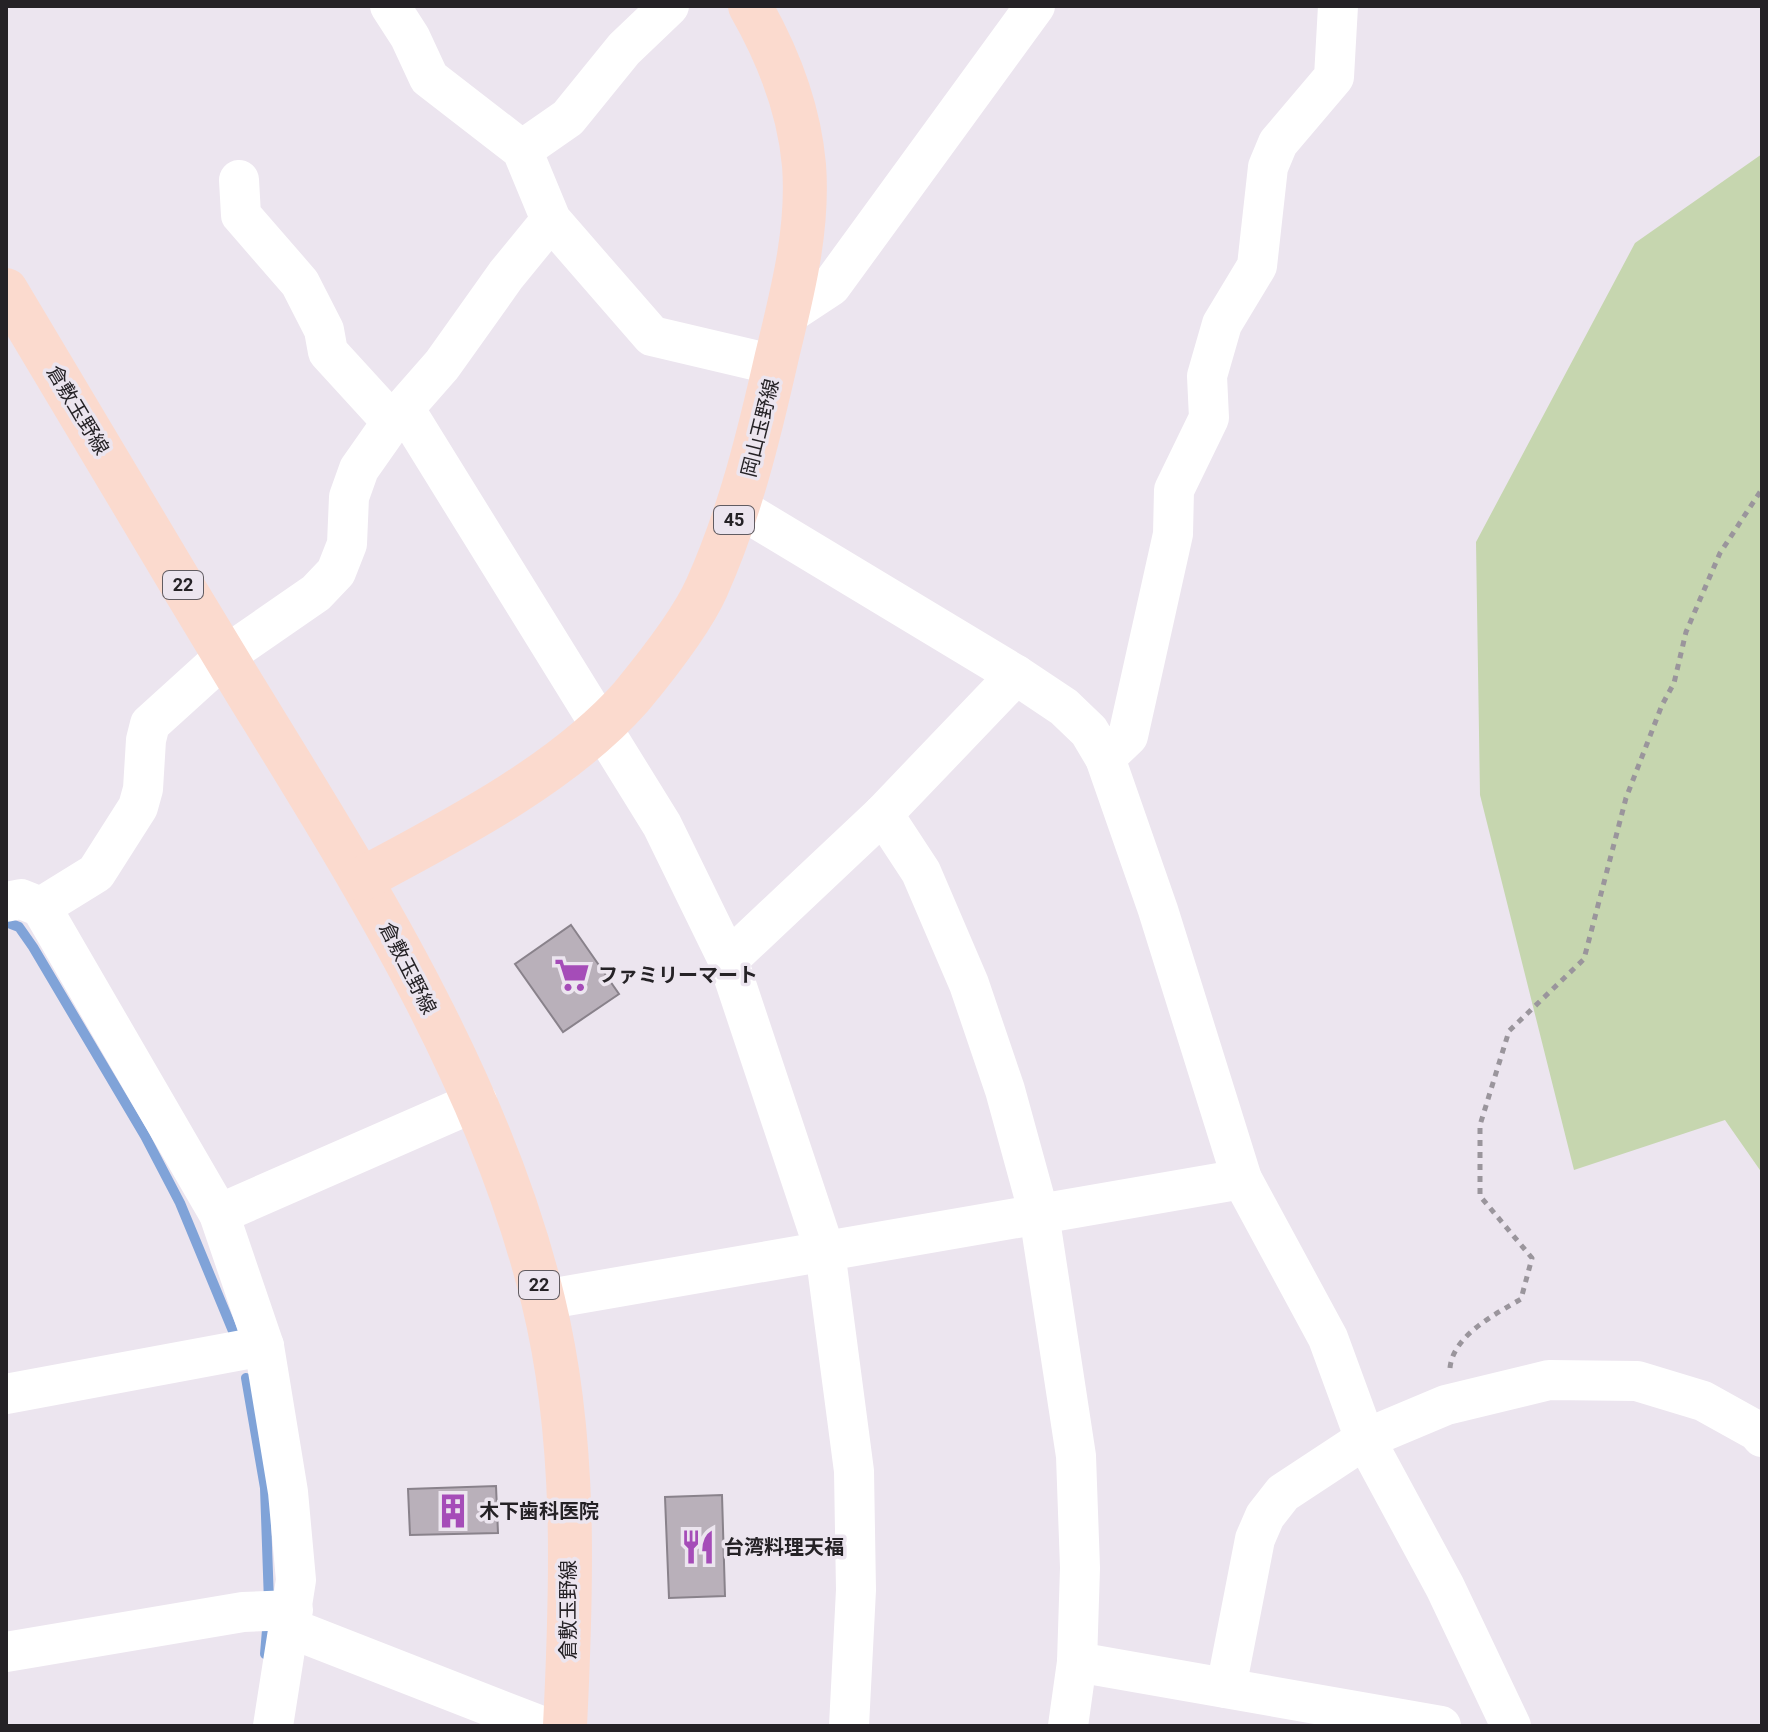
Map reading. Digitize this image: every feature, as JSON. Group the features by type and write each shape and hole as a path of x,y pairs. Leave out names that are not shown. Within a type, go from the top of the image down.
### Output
{"main road":[{"name":"岡山玉野線","path":"362,879 543,774 601,727 661,659 705,591 739,508 802,241 804,165 791,98 770,41 750,6"},
{"name":"倉敷玉野線","path":"6,290 362,879 477,1101 543,1300 561,1396 569,1507 565,1726"}],"street":[{"path":"390,6 410,37 429,78 522,150 551,220 652,336 775,365"},
{"path":"522,150 568,118 624,49 669,6"},
{"path":"787,315 831,286 1035,6"},
{"path":"1105,758 1128,736 1173,534 1174,490 1209,418 1207,376 1222,324 1257,266 1268,167 1278,143 1334,77 1338,6"},
{"path":"239,180 241,215 300,283 324,330 328,352 398,415 662,825 728,960 825,1251 854,1471 856,1590 849,1726"},
{"path":"273,1726 296,1580 288,1492 264,1346 219,1214 23,904 96,873 138,807 150,724 225,656 316,593 336,572 347,544 349,497 359,469 551,220"},
{"path":"739,508 1016,675 1064,707 1089,731 1105,758 1158,910 1242,1179 1328,1338 1365,1439 1445,1587 1511,1726"},
{"path":"728,960 883,814 1016,675"},
{"path":"883,814 921,872 969,984 1005,1090 1039,1214 1076,1456 1080,1568 1077,1662 1068,1726"},
{"path":"219,1214 477,1101"},
{"path":"543,1300 1242,1179"},
{"path":"6,1394 264,1346"},
{"path":"1226,1688 1255,1539 1265,1516 1283,1493 1365,1439 1446,1405 1549,1380 1637,1381 1703,1401 1757,1431 1762,1437"},
{"path":"6,1652 243,1612 292,1619 541,1726"},
{"path":"1077,1662 1441,1726"}],"path":[{"path":"1446,1405 1451,1361 1474,1327 1521,1299 1532,1258 1480,1196 1480,1125 1509,1031 1584,959 1626,798 1662,705 1674,683 1686,632 1720,553 1762,489"}],"green space":[{"path":"1762,154 1762,1173 1725,1120 1574,1170 1480,795 1476,542 1635,243"}],"building":[{"path":"571,925 619,994 563,1032 515,964"},
{"name":"木下歯科医院","path":"496,1486 498,1533 410,1535 408,1489"},
{"path":"722,1495 725,1596 669,1598 665,1497"}],"waterway":[{"path":"6,922 19,927 33,947 145,1136 180,1203 233,1331"},
{"path":"246,1378 265,1488 269,1602"},
{"path":"265,1654 268,1618"}],"place":[{"name":"ファミリーマート","path":"572,975"},
{"name":"木下歯科医院","path":"453,1511"},
{"name":"台湾料理天福","path":"698,1547"}]}
